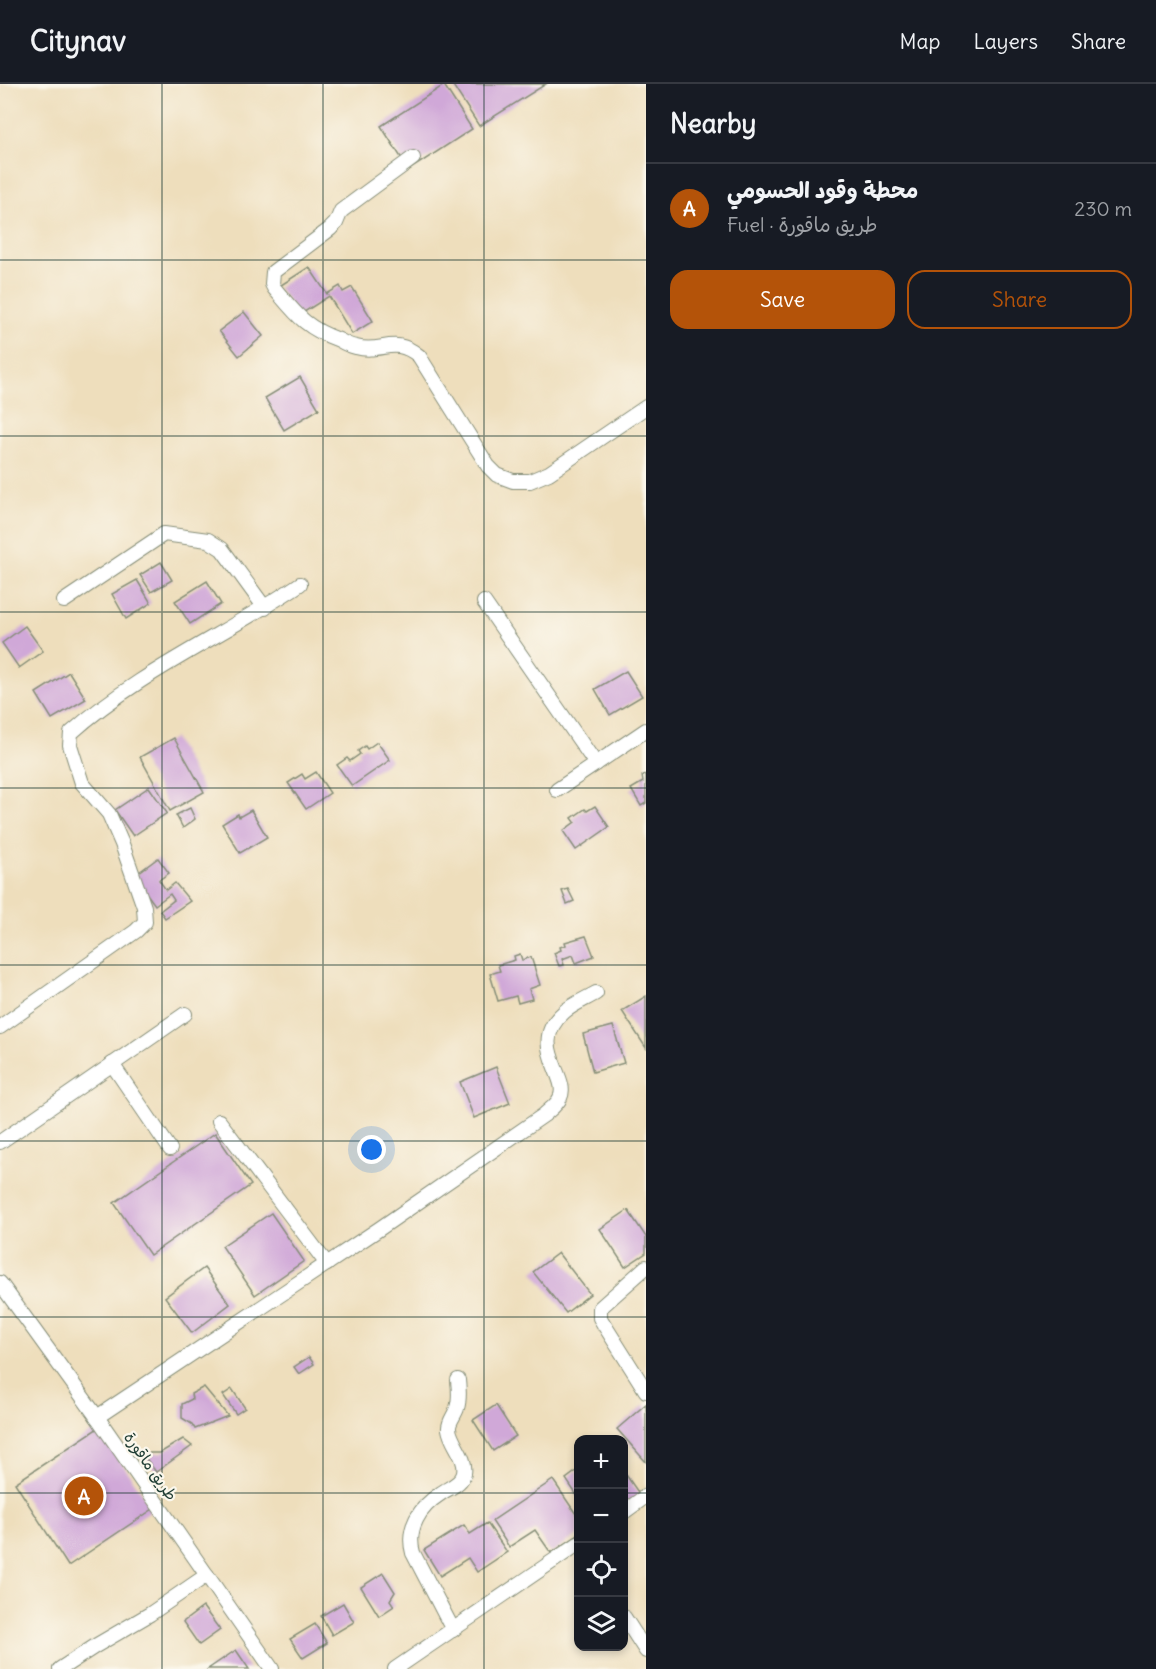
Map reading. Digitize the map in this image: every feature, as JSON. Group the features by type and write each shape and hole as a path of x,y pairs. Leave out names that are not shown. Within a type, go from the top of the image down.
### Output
{"street":[{"path":"412,158 340,211 336,223 330,229 273,272 274,288 302,322 326,336 357,348 395,345 411,350 419,356 488,466 498,476 513,481 530,481 549,473 646,407"},
{"path":"64,601 164,534 208,540 222,549 265,608"},
{"path":"0,1027 136,931 145,922 144,907 123,844 109,814 82,783 70,745 71,733 129,688 265,608 300,584"},
{"path":"484,602 596,764"},
{"path":"557,790 646,730"},
{"path":"97,1417 327,1264 544,1115 561,1097 562,1090 550,1056 550,1032 565,1011 596,993"},
{"path":"0,1142 185,1014"},
{"path":"112,1064 170,1149"},
{"path":"219,1121 327,1264"},
{"path":"646,1267 600,1308 600,1312 603,1323 646,1391"},
{"name":"طريق ماقورة","path":"0,1283 97,1417 272,1669"},
{"path":"453,1629 410,1543 415,1521 424,1507 457,1483 464,1473 465,1465 449,1430 459,1398 458,1380"},
{"path":"628,1509 646,1496"},
{"path":"395,1669 574,1550"},
{"path":"60,1669 150,1614 207,1575"},
{"path":"628,1623 646,1651"}],"building":[{"path":"452,84 546,84 479,126"},
{"path":"444,85 472,129 409,170 381,126"},
{"path":"309,267 327,294 340,286 343,292 352,287 373,321 352,334 329,296 298,316 278,287"},
{"path":"244,312 263,336 239,356 219,331"},
{"path":"300,377 319,409 284,430 265,398"},
{"path":"161,562 172,580 151,592 140,575"},
{"path":"137,580 151,603 126,619 112,594"},
{"path":"207,581 221,604 190,624 175,601"},
{"path":"25,626 43,651 19,668 2,643"},
{"path":"626,671 642,696 610,715 595,689"},
{"path":"69,672 86,699 52,719 36,693"},
{"path":"174,738 204,792 170,811 140,757"},
{"path":"377,742 390,760 352,786 337,765 347,758 350,761 360,754 358,751 365,746 367,749"},
{"path":"316,772 330,793 306,809 288,783 302,774 305,779"},
{"path":"646,774 646,803 641,806 631,789 643,782 642,776"},
{"path":"149,787 167,813 133,836 115,810"},
{"path":"595,806 609,827 576,850 563,831 575,822 572,818 585,809 587,811"},
{"path":"190,808 195,819 183,828 176,815"},
{"path":"251,810 267,837 240,853 222,824 238,814 239,817"},
{"path":"158,858 169,873 159,880 166,890 175,883 190,901 165,918 160,911 174,900 170,894 155,905 134,876"},
{"path":"568,889 574,901 567,904 562,891"},
{"path":"586,936 594,956 576,963 573,955 562,959 564,965 559,966 554,953 566,945 565,942"},
{"path":"520,954 522,960 531,957 540,985 529,989 532,999 518,1003 516,996 498,1001 490,974 500,971 498,965 515,960 514,956"},
{"path":"646,996 646,1048 622,1011"},
{"path":"613,1026 624,1063 593,1072 583,1034"},
{"path":"496,1067 510,1103 474,1118 460,1082"},
{"path":"215,1133 251,1185 150,1255 114,1203"},
{"path":"628,1210 646,1237 646,1253 625,1267 600,1229"},
{"path":"271,1213 304,1261 255,1295 222,1246"},
{"path":"558,1253 590,1294 566,1313 533,1272"},
{"path":"204,1268 230,1304 192,1333 165,1297"},
{"path":"309,1357 314,1364 299,1374 294,1367"},
{"path":"204,1387 228,1416 195,1429 192,1424 182,1418 182,1404 192,1399 191,1394"},
{"path":"232,1389 245,1408 236,1414 223,1395"},
{"path":"646,1404 646,1462 628,1442 628,1435 622,1435 617,1429"},
{"path":"496,1405 516,1436 493,1451 473,1420"},
{"path":"98,1428 153,1509 68,1566 15,1483"},
{"path":"183,1439 192,1446 156,1472 144,1456 150,1453 160,1453"},
{"path":"574,1473 574,1491 566,1479"},
{"path":"628,1478 640,1495 628,1503"},
{"path":"553,1480 574,1511 574,1538 551,1553 535,1530 509,1547 492,1521"},
{"path":"487,1523 507,1552 477,1572 468,1558 440,1576 424,1550 464,1525 470,1534"},
{"path":"383,1573 395,1592 390,1600 394,1606 379,1616 361,1587"},
{"path":"343,1603 354,1622 332,1635 321,1616"},
{"path":"203,1607 220,1630 199,1645 183,1622"},
{"path":"315,1624 327,1643 303,1658 290,1639"},
{"path":"236,1650 249,1669 208,1669"}],"place":[{"name":"محطة وقود الحسومي","path":"84,1496"}]}
